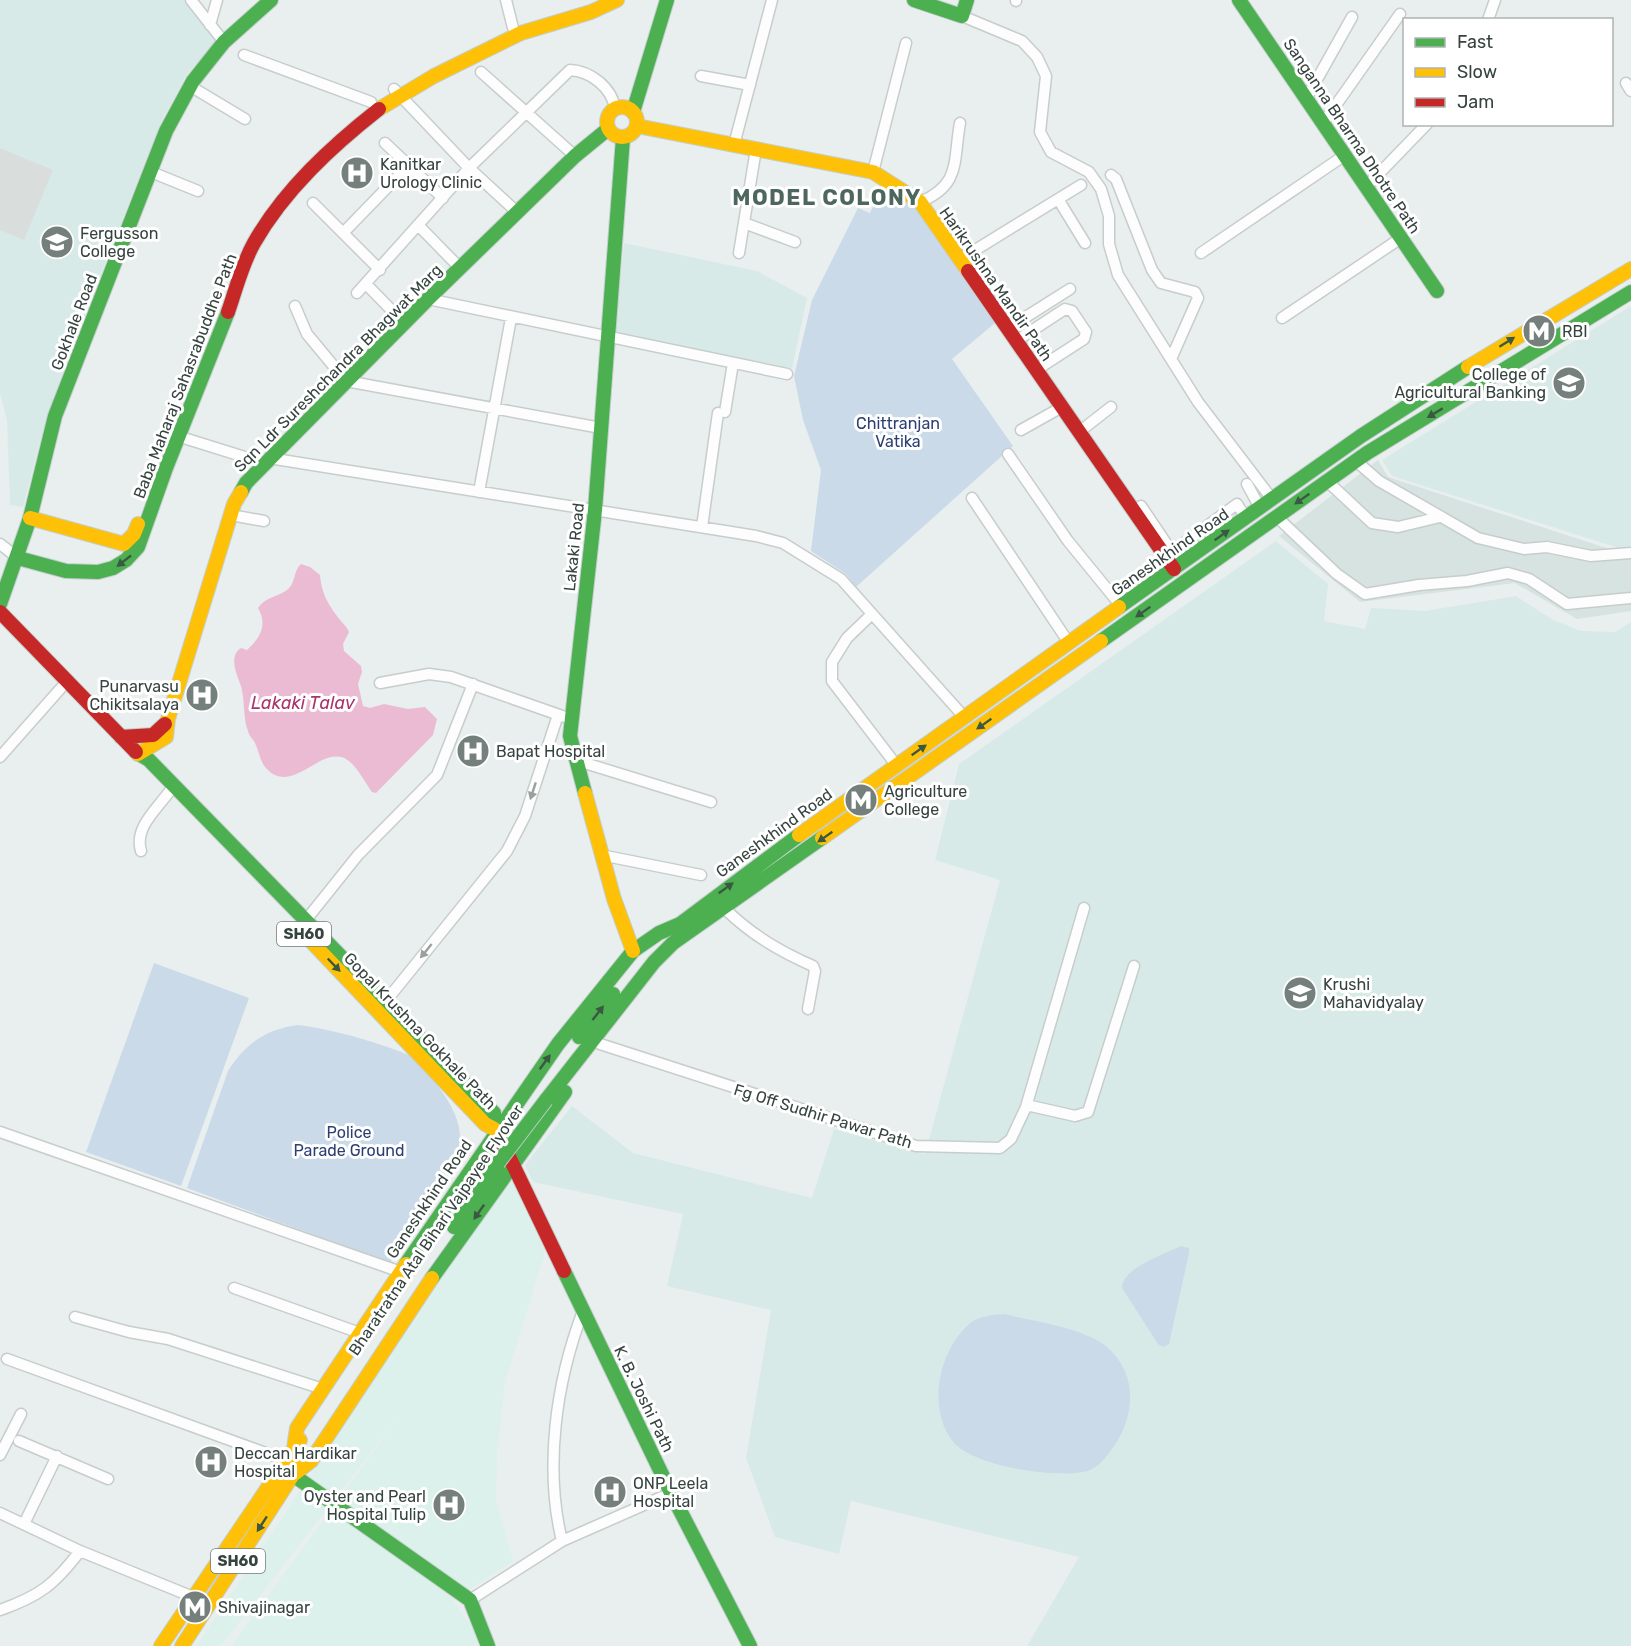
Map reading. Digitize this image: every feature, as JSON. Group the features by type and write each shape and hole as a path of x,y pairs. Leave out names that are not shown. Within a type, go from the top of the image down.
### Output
{"main road":[{"name":"Gokhale Road","path":"0,604 3,590 18,558 30,518 56,416 166,131 190,86 224,42 272,0"},
{"name":"Baba Maharaj Sahasrabuddhe Path","path":"301,177 333,145 396,92 513,28 599,0"},
{"name":"Baba Maharaj Sahasrabuddhe Path","path":"30,518 124,544 134,534 226,320 241,272 254,243 327,140 371,102 521,33 591,12 617,0"},
{"path":"623,109 637,126 631,135 623,138 614,136 608,129 607,118 623,109 642,63 661,0"},
{"path":"623,109 667,0"},
{"path":"914,0 962,16 967,0"},
{"name":"Sanganna Bharma Dhotre Path","path":"1239,0 1437,291"},
{"name":"Harikrushna Mandir Path","path":"637,126 873,172 920,202 1174,569"},
{"name":"Sqn Ldr Sureshchandra Bhagwat Marg","path":"153,770 166,737 168,719 231,515 246,483 428,299 575,156 608,129"},
{"name":"Lakaki Road","path":"623,138 596,510 565,717 601,855 633,951"},
{"name":"Ganeshkhind Road","path":"161,1646 294,1448 297,1428 496,1130 540,1098 600,1044 685,928 897,766 1357,439 1439,385 1631,269"},
{"name":"Ganeshkhind Road","path":"182,1646 293,1474 310,1461 512,1164 540,1098 633,951 659,933 685,928 725,909 1362,457 1631,292"},
{"name":"Baba Maharaj Sahasrabuddhe Path","path":"18,558 76,574 118,567 138,547 175,435"},
{"path":"1357,439 1362,457"},
{"name":"Gopal Krushna Gokhale Path","path":"0,612 153,770 306,920 494,1113 496,1130"},
{"name":"Gopal Krushna Gokhale Path","path":"0,623 61,688 130,755 138,754"},
{"path":"122,737 153,735 164,727 168,719"},
{"path":"138,754 166,737"},
{"name":"Gopal Krushna Gokhale Path","path":"153,770 169,792 485,1124 496,1130"},
{"name":"Bharatratna Atal Bihari Vajpayee Flyover","path":"294,1448 494,1159 645,952 685,928"},
{"name":"K. B. Joshi Path","path":"496,1130 671,1493 750,1646"},
{"name":"Bharatratna Atal Bihari Vajpayee Flyover","path":"293,1474 494,1159"},
{"path":"293,1474 470,1600 488,1646"}],"street":[{"path":"190,0 224,42"},
{"path":"210,25 217,0"},
{"path":"506,0 513,28"},
{"path":"734,145 772,0"},
{"path":"1489,18 1495,0"},
{"path":"1324,122 1400,14"},
{"path":"962,16 1022,41 1037,57 1046,76 1040,132 1051,153 1089,172 1101,189 1109,216 1110,244 1118,275 1198,402 1272,499"},
{"path":"1306,99 1352,17"},
{"path":"873,172 906,43"},
{"path":"244,55 371,102"},
{"path":"357,293 469,168 570,70 583,71 592,76 623,109"},
{"path":"481,72 575,156"},
{"path":"701,76 750,85"},
{"path":"190,86 245,119"},
{"path":"396,92 469,168 518,213"},
{"path":"920,202 938,195 951,180 960,123"},
{"path":"1366,187 1425,126"},
{"path":"385,143 443,198"},
{"path":"739,253 756,149"},
{"path":"1201,254 1345,155"},
{"path":"344,232 409,165"},
{"path":"151,171 198,191"},
{"path":"1111,175 1116,179 1152,270 1161,283 1195,292 1198,298 1172,359"},
{"path":"959,260 1082,185"},
{"path":"1057,200 1086,243"},
{"path":"313,203 380,270"},
{"path":"744,223 795,242"},
{"path":"418,225 460,268"},
{"path":"1282,318 1401,238"},
{"path":"366,284 404,323"},
{"path":"1007,329 1070,289"},
{"path":"428,299 787,374"},
{"path":"295,306 307,334 346,381 601,428"},
{"path":"1016,341 1065,309 1072,311 1086,332 1084,339 1036,370"},
{"path":"479,492 511,318"},
{"path":"702,527 721,412 733,363"},
{"path":"1079,432 1111,407"},
{"path":"1021,430 1062,408"},
{"path":"175,435 267,461 596,510 783,543 841,579 965,717"},
{"path":"1008,454 1068,541 1121,606"},
{"path":"1362,457 1378,482 1478,538 1524,549 1547,547 1590,556 1631,553"},
{"path":"1327,482 1372,523 1398,527 1440,517"},
{"path":"1247,484 1260,508"},
{"path":"972,498 1069,643"},
{"path":"1134,512 1141,506 1172,552 1237,504 1246,518"},
{"path":"231,515 264,521"},
{"path":"1277,517 1337,574 1365,594 1419,585 1467,581 1508,573 1529,579 1568,604 1631,597"},
{"path":"0,544 18,558"},
{"path":"872,614 846,638 832,662 832,681 897,766"},
{"path":"380,683 429,674 473,684 565,717 525,816 507,851 386,1001"},
{"path":"306,920 358,855 437,775 473,684"},
{"path":"0,757 61,688"},
{"path":"575,760 711,802"},
{"path":"141,851 138,841 143,826 169,792"},
{"path":"601,855 701,875"},
{"name":"Fg Off Sudhir Pawar Path","path":"600,1044 916,1146 1000,1148 1011,1140 1026,1107 1084,908"},
{"path":"725,909 744,928 772,948 813,966 815,971 808,1009"},
{"path":"1026,1107 1031,1106 1075,1116 1088,1112 1134,966"},
{"path":"0,1132 401,1272"},
{"path":"234,1288 360,1333"},
{"path":"562,1541 555,1511 553,1479 558,1412 571,1344 583,1311"},
{"path":"75,1317 129,1332 168,1339 323,1389"},
{"path":"7,1359 285,1460"},
{"path":"0,1455 21,1414"},
{"path":"19,1441 108,1479"},
{"path":"24,1524 57,1456"},
{"path":"470,1600 562,1541 671,1493"},
{"path":"0,1513 80,1551 193,1597"},
{"path":"0,1610 26,1601 58,1580 80,1551"}],"shaded area":[{"name":"Fergusson College","path":"0,0 184,0 217,42 187,74 161,122 66,362 41,437 23,507 10,505 7,421 0,393"},
{"path":"0,148 53,170 24,240 0,230"},
{"path":"624,243 757,271 807,298 792,369 615,332"},
{"name":"College of Agricultural Banking","path":"1631,306 1631,552 1392,476 1382,460"},
{"path":"1378,460 1388,477 1631,556 1631,611 1577,619 1515,583 1360,602 1279,536"},
{"name":"Krushi Mahavidyalay","path":"1276,541 1328,584 1324,621 1365,629 1371,608 1425,611 1516,596 1553,620 1581,631 1615,632 1631,622 1631,1646 1027,1646 1079,1557 851,1501 839,1554 775,1537 746,1458 771,1310 667,1286 683,1214 533,1182 525,1165 572,1106 633,1153 812,1198 834,1129 925,1154 1000,880 935,860 959,764"},
{"path":"510,1177 545,1252 505,1382 497,1456 496,1501 513,1561 453,1600 474,1631 478,1646 231,1646 407,1406 221,1646 196,1646"}],"green space":[{"name":"Chittranjan Vatika","path":"883,184 915,206 995,323 952,359 1013,446 856,587 846,574 811,551 821,470 803,420 794,376 812,300 858,208 870,213"},
{"path":"154,963 249,998 181,1186 86,1152"},
{"name":"Police Parade Ground","path":"298,1025 356,1037 413,1057 439,1087 456,1118 460,1140 456,1164 390,1263 187,1188 228,1071 257,1039 276,1030"},
{"path":"1181,1246 1189,1248 1189,1253 1169,1344 1163,1347 1158,1344 1122,1288 1124,1281 1136,1268"},
{"path":"1004,1314 1086,1335 1107,1347 1118,1359 1129,1386 1128,1414 1117,1441 1106,1457 1095,1467 1087,1471 1063,1474 1030,1471 995,1464 965,1452 955,1444 946,1431 941,1416 939,1382 950,1350 958,1336 973,1321 985,1316"}],"water":[{"name":"Lakaki Talav","path":"301,564 310,567 320,575 327,602 349,632 343,644 344,651 361,666 362,672 358,684 363,706 370,708 384,704 408,709 425,707 437,719 433,735 376,793 372,792 350,762 336,757 326,759 286,777 276,775 264,766 245,721 235,656 241,648 247,650 259,636 262,620 258,608 290,587"}],"traffic: fast":[{"path":"0,604 30,518 55,416 166,131 193,81 224,42 271,0"},
{"path":"633,112 667,0"},
{"path":"914,0 962,16 967,0"},
{"path":"1239,0 1437,291"},
{"path":"241,492 246,483 428,299 575,156 608,129"},
{"path":"585,793 570,736 595,510 623,138"},
{"path":"1101,641 1367,453 1631,292"},
{"path":"18,558 66,571 98,572 113,568 126,560 138,547 166,468 228,312"},
{"path":"1119,607 1361,436 1468,367"},
{"path":"136,752 149,760 494,1113 496,1130 504,1146"},
{"path":"406,1264 558,1044 633,951 659,933 680,924 799,835"},
{"path":"546,1100 654,962 673,943 822,838"},
{"path":"579,1037 613,994"},
{"path":"432,1278 565,1092"},
{"path":"498,1163 546,1100"},
{"path":"454,1227 498,1163"},
{"path":"564,1271 671,1493 750,1646"},
{"path":"293,1475 470,1600 488,1646"}],"traffic: slow":[{"path":"379,109 434,76 521,33 591,12 617,0"},
{"path":"622,107 633,111 637,122 633,133 622,137 611,133 607,122 611,111 622,107"},
{"path":"637,126 873,172 920,202 968,271"},
{"path":"1468,367 1631,269"},
{"path":"138,754 166,737 168,719 234,504 241,492"},
{"path":"30,518 124,544 134,534 138,524"},
{"path":"799,835 1119,607"},
{"path":"822,838 1101,641"},
{"path":"585,793 614,899 633,951"},
{"path":"306,936 485,1124 496,1130"},
{"path":"294,1448 297,1428 406,1264"},
{"path":"293,1475 311,1461 432,1278"},
{"path":"161,1646 300,1440"},
{"path":"182,1646 298,1467"}],"traffic: jam":[{"path":"228,312 250,251 280,205 310,170 379,109"},
{"path":"968,271 1174,569"},
{"path":"0,612 136,752"},
{"path":"121,737 153,735 165,724"},
{"path":"504,1146 564,1271"}],"place":[{"name":"Kanitkar Urology Clinic","path":"357,173"},
{"name":"Fergusson College","path":"57,242"},
{"name":"RBI","path":"1539,331"},
{"name":"College of Agricultural Banking","path":"1569,383"},
{"name":"Punarvasu Chikitsalaya","path":"202,695"},
{"name":"Bapat Hospital","path":"473,751"},
{"name":"Agriculture College","path":"861,800"},
{"name":"Krushi Mahavidyalay","path":"1300,993"},
{"name":"Deccan Hardikar Hospital","path":"211,1462"},
{"name":"ONP Leela Hospital","path":"610,1492"},
{"name":"Oyster and Pearl Hospital Tulip","path":"449,1505"},
{"name":"Shivajinagar","path":"195,1607"}],"district":[{"name":"MODEL COLONY","path":"827,197"}]}
